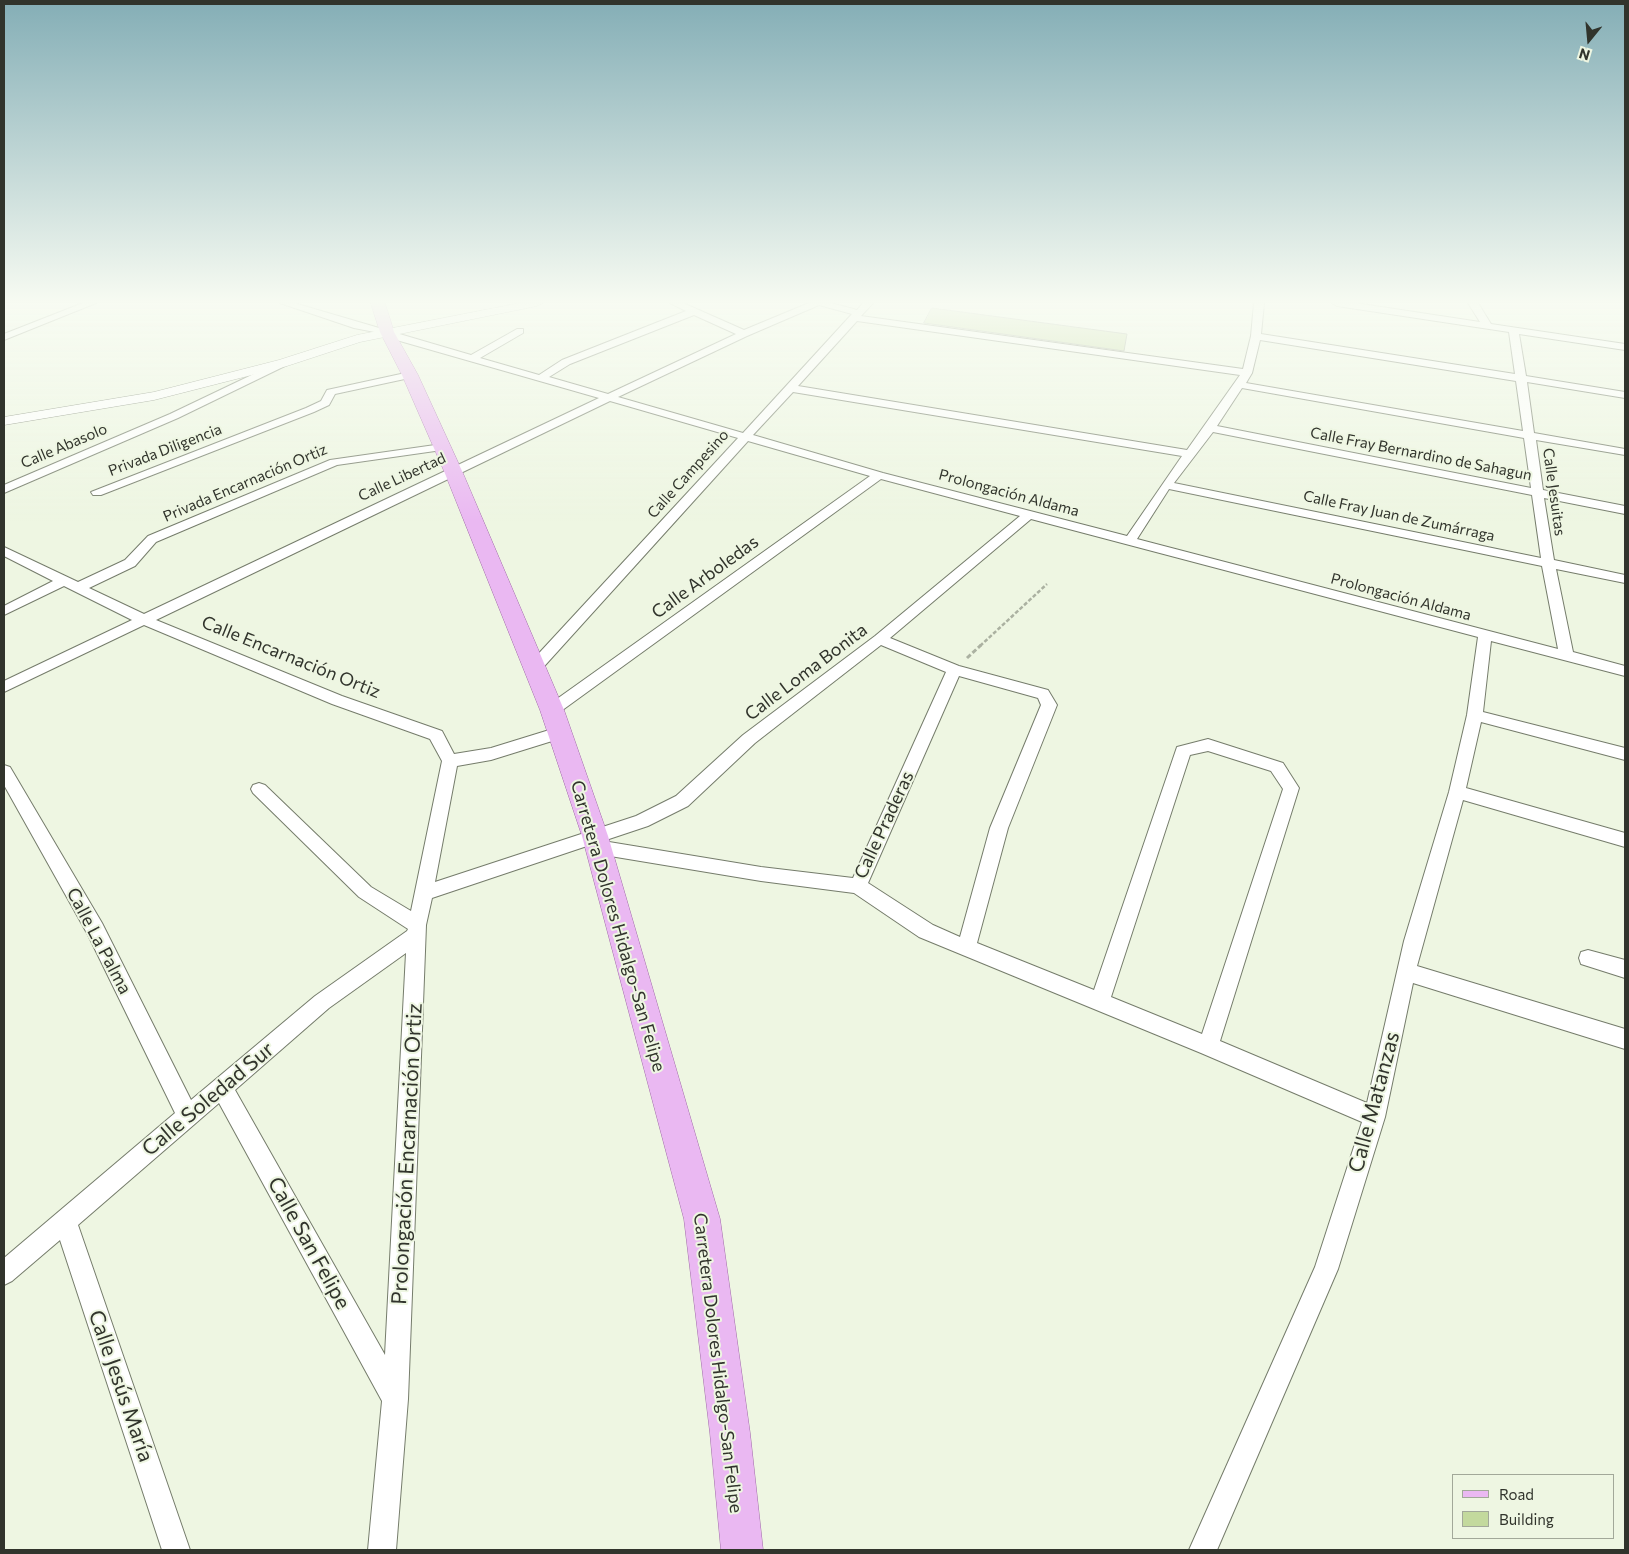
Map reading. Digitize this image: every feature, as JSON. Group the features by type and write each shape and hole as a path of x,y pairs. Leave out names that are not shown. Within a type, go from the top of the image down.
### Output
{"main road":[{"name":"Carretera Dolores Hidalgo-San Felipe","path":"410,376 556,721 597,842 702,1220 730,1432 742,1550"}],"street":[{"path":"4,421 154,396 235,376"},
{"name":"Calle Abasolo","path":"4,489 183,412 258,376"},
{"name":"Privada Diligencia","path":"97,492 310,410 325,403 331,392 408,376"},
{"name":"Prolongación Aldama","path":"537,376 743,438 879,475 1485,636 1625,671"},
{"name":"Calle Libertad","path":"4,687 142,618 447,459 610,398 657,376"},
{"name":"Calle Campesino","path":"534,668 801,376"},
{"path":"1129,542 1166,485 1188,454 1210,428 1246,376"},
{"path":"1503,376 1625,395"},
{"name":"Calle Jesuitas","path":"1519,378 1548,563 1567,657"},
{"path":"1240,385 1625,452"},
{"path":"790,388 1188,454"},
{"name":"Calle Fray Bernardino de Sahagun","path":"1210,428 1625,510"},
{"name":"Privada Encarnación Ortiz","path":"76,588 130,563 152,539 334,462 447,459"},
{"name":"Calle Arboledas","path":"556,721 879,475"},
{"name":"Calle Fray Juan de Zumárraga","path":"1166,485 1625,579"},
{"name":"Calle Loma Bonita","path":"597,842 682,801 749,740 880,639 1028,515"},
{"name":"Calle Encarnación Ortiz","path":"4,551 76,588 142,618 337,700 436,734 450,761"},
{"path":"4,611 63,581"},
{"name":"Calle Matanzas","path":"1203,1550 1326,1269 1374,1117 1413,941 1457,792 1475,715 1485,636"},
{"path":"880,639 954,670 1043,694 1050,705 999,828 967,947"},
{"name":"Calle Praderas","path":"597,842 761,874 858,886 954,670"},
{"path":"1475,715 1625,754"},
{"path":"450,761 491,754 556,721"},
{"path":"1100,1002 1183,751 1208,745 1277,767 1291,788 1208,1046"},
{"name":"Prolongación Encarnación Ortiz","path":"382,1550 395,1399 418,929 450,761"},
{"name":"Calle La Palma","path":"4,770 95,928 187,1115"},
{"path":"260,789 365,892 418,929"},
{"path":"1457,792 1625,840"},
{"path":"424,893 597,842"},
{"path":"858,886 926,931 1208,1046 1374,1117"},
{"name":"Calle Soledad Sur","path":"4,1273 66,1222 187,1115 222,1088 322,1002 418,929"},
{"path":"1588,958 1625,969"},
{"path":"1407,972 1625,1040"},
{"name":"Calle San Felipe","path":"222,1088 395,1399"},
{"name":"Calle Jesús María","path":"66,1222 176,1550"}],"path":[{"path":"954,670 1047,584"}]}
